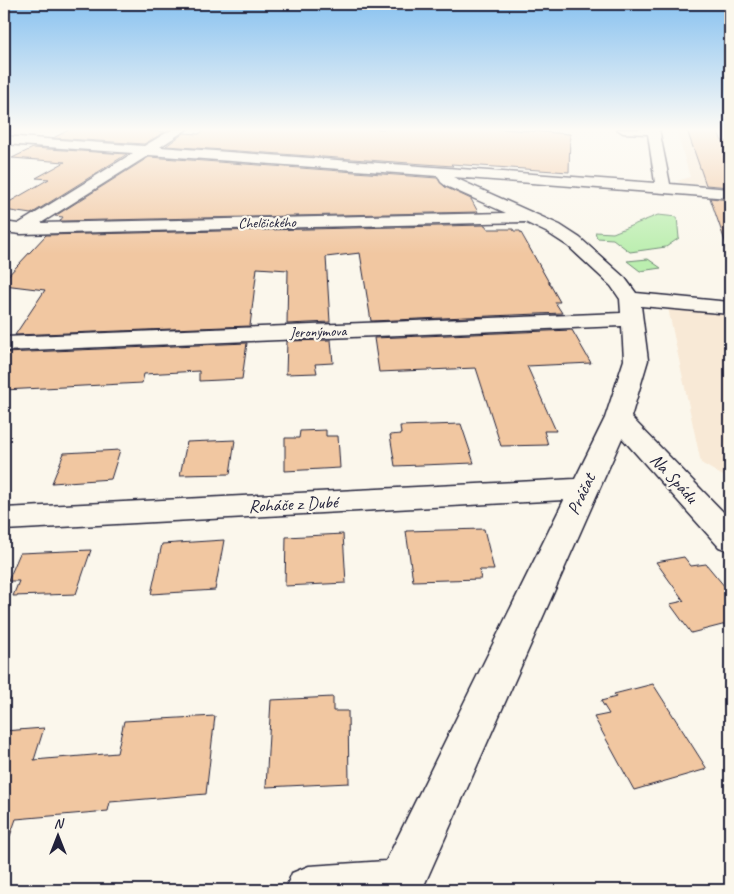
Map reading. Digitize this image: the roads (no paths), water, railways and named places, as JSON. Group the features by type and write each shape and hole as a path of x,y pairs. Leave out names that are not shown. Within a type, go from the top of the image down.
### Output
{"street":[{"path":"4,240 114,171"},
{"path":"426,171 730,193"},
{"path":"660,171 663,188"},
{"path":"444,172 446,179 459,187 530,218 574,242 618,282 631,309"},
{"name":"Chelčického","path":"4,227 21,229 530,218"},
{"name":"Jeronýmova","path":"4,344 631,309 730,308"},
{"name":"Práčat","path":"399,887 583,489 618,418 636,360 631,309"},
{"name":"Na Spádu","path":"618,418 730,539"},
{"name":"Roháče z Dubé","path":"4,519 583,489"},
{"path":"309,890 399,887"}]}
